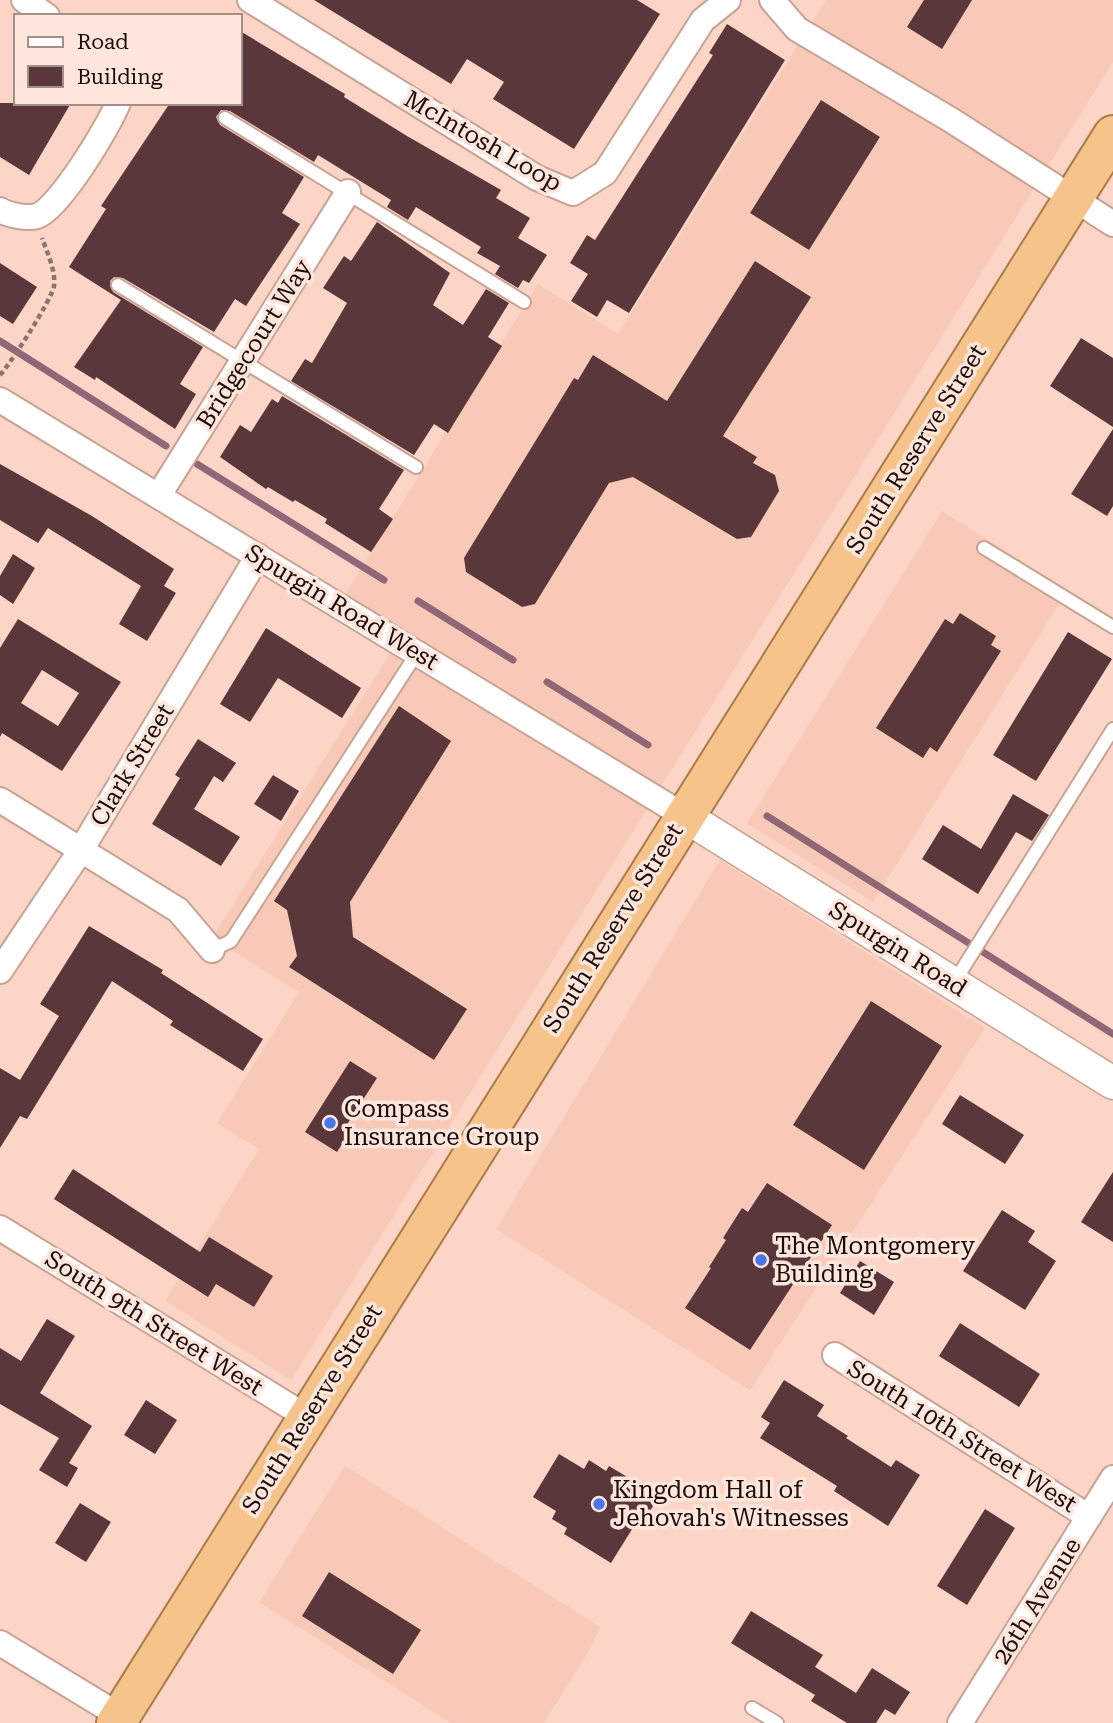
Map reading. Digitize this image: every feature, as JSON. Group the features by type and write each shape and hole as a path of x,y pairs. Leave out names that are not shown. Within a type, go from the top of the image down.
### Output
{"highway":[{"name":"South Reserve Street","path":"118,1720 683,815 1113,135"}],"street":[{"path":"24,0 44,14"},
{"name":"McIntosh Loop","path":"250,0 537,178 573,192 605,173 703,20 728,0"},
{"path":"772,0 797,29 951,120 1113,224"},
{"path":"0,210 7,214 36,216 60,200 117,105"},
{"name":"Bridgecourt Way","path":"159,495 348,192"},
{"name":"Spurgin Road West","path":"0,400 683,815"},
{"name":"Clark Street","path":"0,971 81,850 258,556"},
{"path":"0,800 178,910 212,950"},
{"name":"Spurgin Road","path":"683,815 1113,1083"},
{"name":"South 9th Street West","path":"0,1228 307,1417"},
{"name":"South 10th Street West","path":"835,1355 1089,1517"},
{"name":"26th Avenue","path":"960,1723 1113,1478"},
{"path":"0,1643 118,1720"}],"lane":[{"path":"225,118 524,302"},
{"path":"118,285 415,467"},
{"path":"984,548 1113,627"},
{"path":"212,950 231,942 416,653"},
{"path":"953,984 1113,729"},
{"path":"752,1708 777,1723"}],"path":[{"path":"0,375 11,362 54,287 51,262 41,234"}],"shaded area":[{"path":"826,0 1113,0 1113,62 291,1380 165,1301 259,1149 217,1123 299,992 212,938 403,633 344,596 538,284 618,334"},
{"path":"942,511 1068,590 873,902 747,823"},
{"path":"720,860 985,1028 750,1390 496,1229"},
{"path":"345,1466 600,1627 589,1651 544,1723 451,1723 259,1602"}],"building":[{"path":"314,0 637,0 660,14 574,149 493,99 504,82 467,59 451,84"},
{"path":"924,0 972,0 942,49 907,27"},
{"path":"727,24 785,60 629,313 607,300 597,317 571,301 588,274 570,263 587,235 595,240 713,55 709,53"},
{"path":"242,32 345,94 344,97 407,136 501,190 496,198 530,218 518,238 547,255 529,283 523,280 518,288 495,274 500,266 477,253 481,247 416,207 408,220 387,207 391,200 318,155 314,162 230,111 221,110 216,117 220,125 304,177 282,213 300,224 246,306 235,299 214,332 123,278 114,277 110,281 113,292 203,347 180,384 196,394 175,429 96,377 95,380 74,367 121,300 69,267 106,209 101,206 169,105 242,105"},
{"path":"821,100 880,137 809,250 750,213"},
{"path":"0,103 70,105 29,175 0,157"},
{"path":"377,222 450,273 433,305 463,325 486,289 509,303 488,337 502,346 448,433 434,424 414,455 291,381 305,359 312,363 347,303 323,288 344,256 351,261"},
{"path":"755,261 811,297 723,436 757,457 753,463 775,475 779,491 751,537 737,539 633,477 609,483 535,604 522,607 466,572 464,558 574,378 578,380 593,355 667,401"},
{"path":"0,263 37,287 13,324 0,316"},
{"path":"1081,338 1113,358 1113,427 1050,386"},
{"path":"282,396 404,470 379,509 393,519 371,552 325,523 327,519 295,500 293,502 268,487 266,489 220,457 240,425 251,432 272,399 278,403"},
{"path":"1113,429 1113,506 1107,516 1071,494"},
{"path":"0,464 92,516 174,569 164,586 176,593 147,641 119,624 141,586 48,528 38,543 0,520"},
{"path":"13,554 35,568 13,604 0,595 0,576"},
{"path":"960,613 996,636 991,645 1001,651 937,752 930,747 923,758 876,728 945,619 953,624"},
{"path":"18,619 121,682 62,771 2,733 0,737 0,648","holes":["42,670 79,693 58,726 21,703"]},
{"path":"266,628 361,688 342,718 278,678 250,722 220,704"},
{"path":"1068,632 1112,659 1036,781 993,755"},
{"path":"399,706 451,741 350,902 353,937 467,1009 434,1060 289,967 297,956 287,910 274,901"},
{"path":"198,739 236,763 223,782 214,776 194,809 240,837 221,866 152,824 180,778 175,775"},
{"path":"273,775 299,791 281,821 254,804"},
{"path":"1013,794 1049,815 1032,841 1016,832 978,894 922,859 943,825 981,849"},
{"path":"89,926 163,970 161,973 263,1039 243,1071 170,1025 173,1021 112,981 27,1119 20,1116 0,1148 0,1068 20,1080 59,1016 40,1004"},
{"path":"871,1001 942,1046 864,1170 793,1125"},
{"path":"350,1061 377,1078 346,1126 351,1130 337,1152 305,1132"},
{"path":"960,1095 1024,1135 1005,1164 942,1124"},
{"path":"73,1169 200,1252 209,1237 273,1276 254,1307 216,1284 208,1297 54,1199"},
{"path":"1113,1172 1113,1242 1081,1222"},
{"name":"The Montgomery Building","path":"767,1183 832,1225 750,1350 685,1308 711,1268 709,1267 726,1240 723,1238 742,1208 748,1212"},
{"path":"1002,1210 1035,1231 1028,1242 1056,1261 1025,1310 963,1271"},
{"path":"860,1261 894,1282 874,1315 840,1293"},
{"path":"47,1319 75,1336 40,1393 92,1426 69,1463 78,1468 67,1487 39,1470 59,1438 0,1404 0,1348 21,1361"},
{"path":"960,1323 1040,1374 1019,1407 939,1356"},
{"path":"784,1380 824,1405 817,1416 848,1436 846,1438 891,1467 896,1460 920,1475 888,1526 834,1491 837,1486 760,1438 770,1423 761,1417"},
{"path":"146,1400 177,1420 155,1454 124,1435"},
{"name":"Kingdom Hall of Jehovah's Witnesses","path":"559,1454 584,1469 589,1460 606,1471 609,1466 659,1496 644,1521 639,1518 611,1563 564,1534 567,1528 552,1519 556,1511 533,1497"},
{"path":"80,1503 111,1522 86,1562 55,1543"},
{"path":"985,1509 1015,1528 967,1605 937,1586"},
{"path":"329,1572 421,1630 393,1674 302,1616"},
{"path":"751,1611 823,1655 815,1667 856,1693 872,1668 910,1692 895,1715 885,1709 876,1723 847,1723 811,1701 815,1695 731,1643"}],"waterway":[{"path":"0,341 166,446"},
{"path":"197,464 384,580"},
{"path":"418,601 513,660"},
{"path":"547,682 648,745"},
{"path":"767,816 1113,1034"}],"place":[{"name":"Compass Insurance Group","path":"330,1123"},
{"name":"The Montgomery Building","path":"761,1260"},
{"name":"Kingdom Hall of Jehovah's Witnesses","path":"599,1504"}]}
